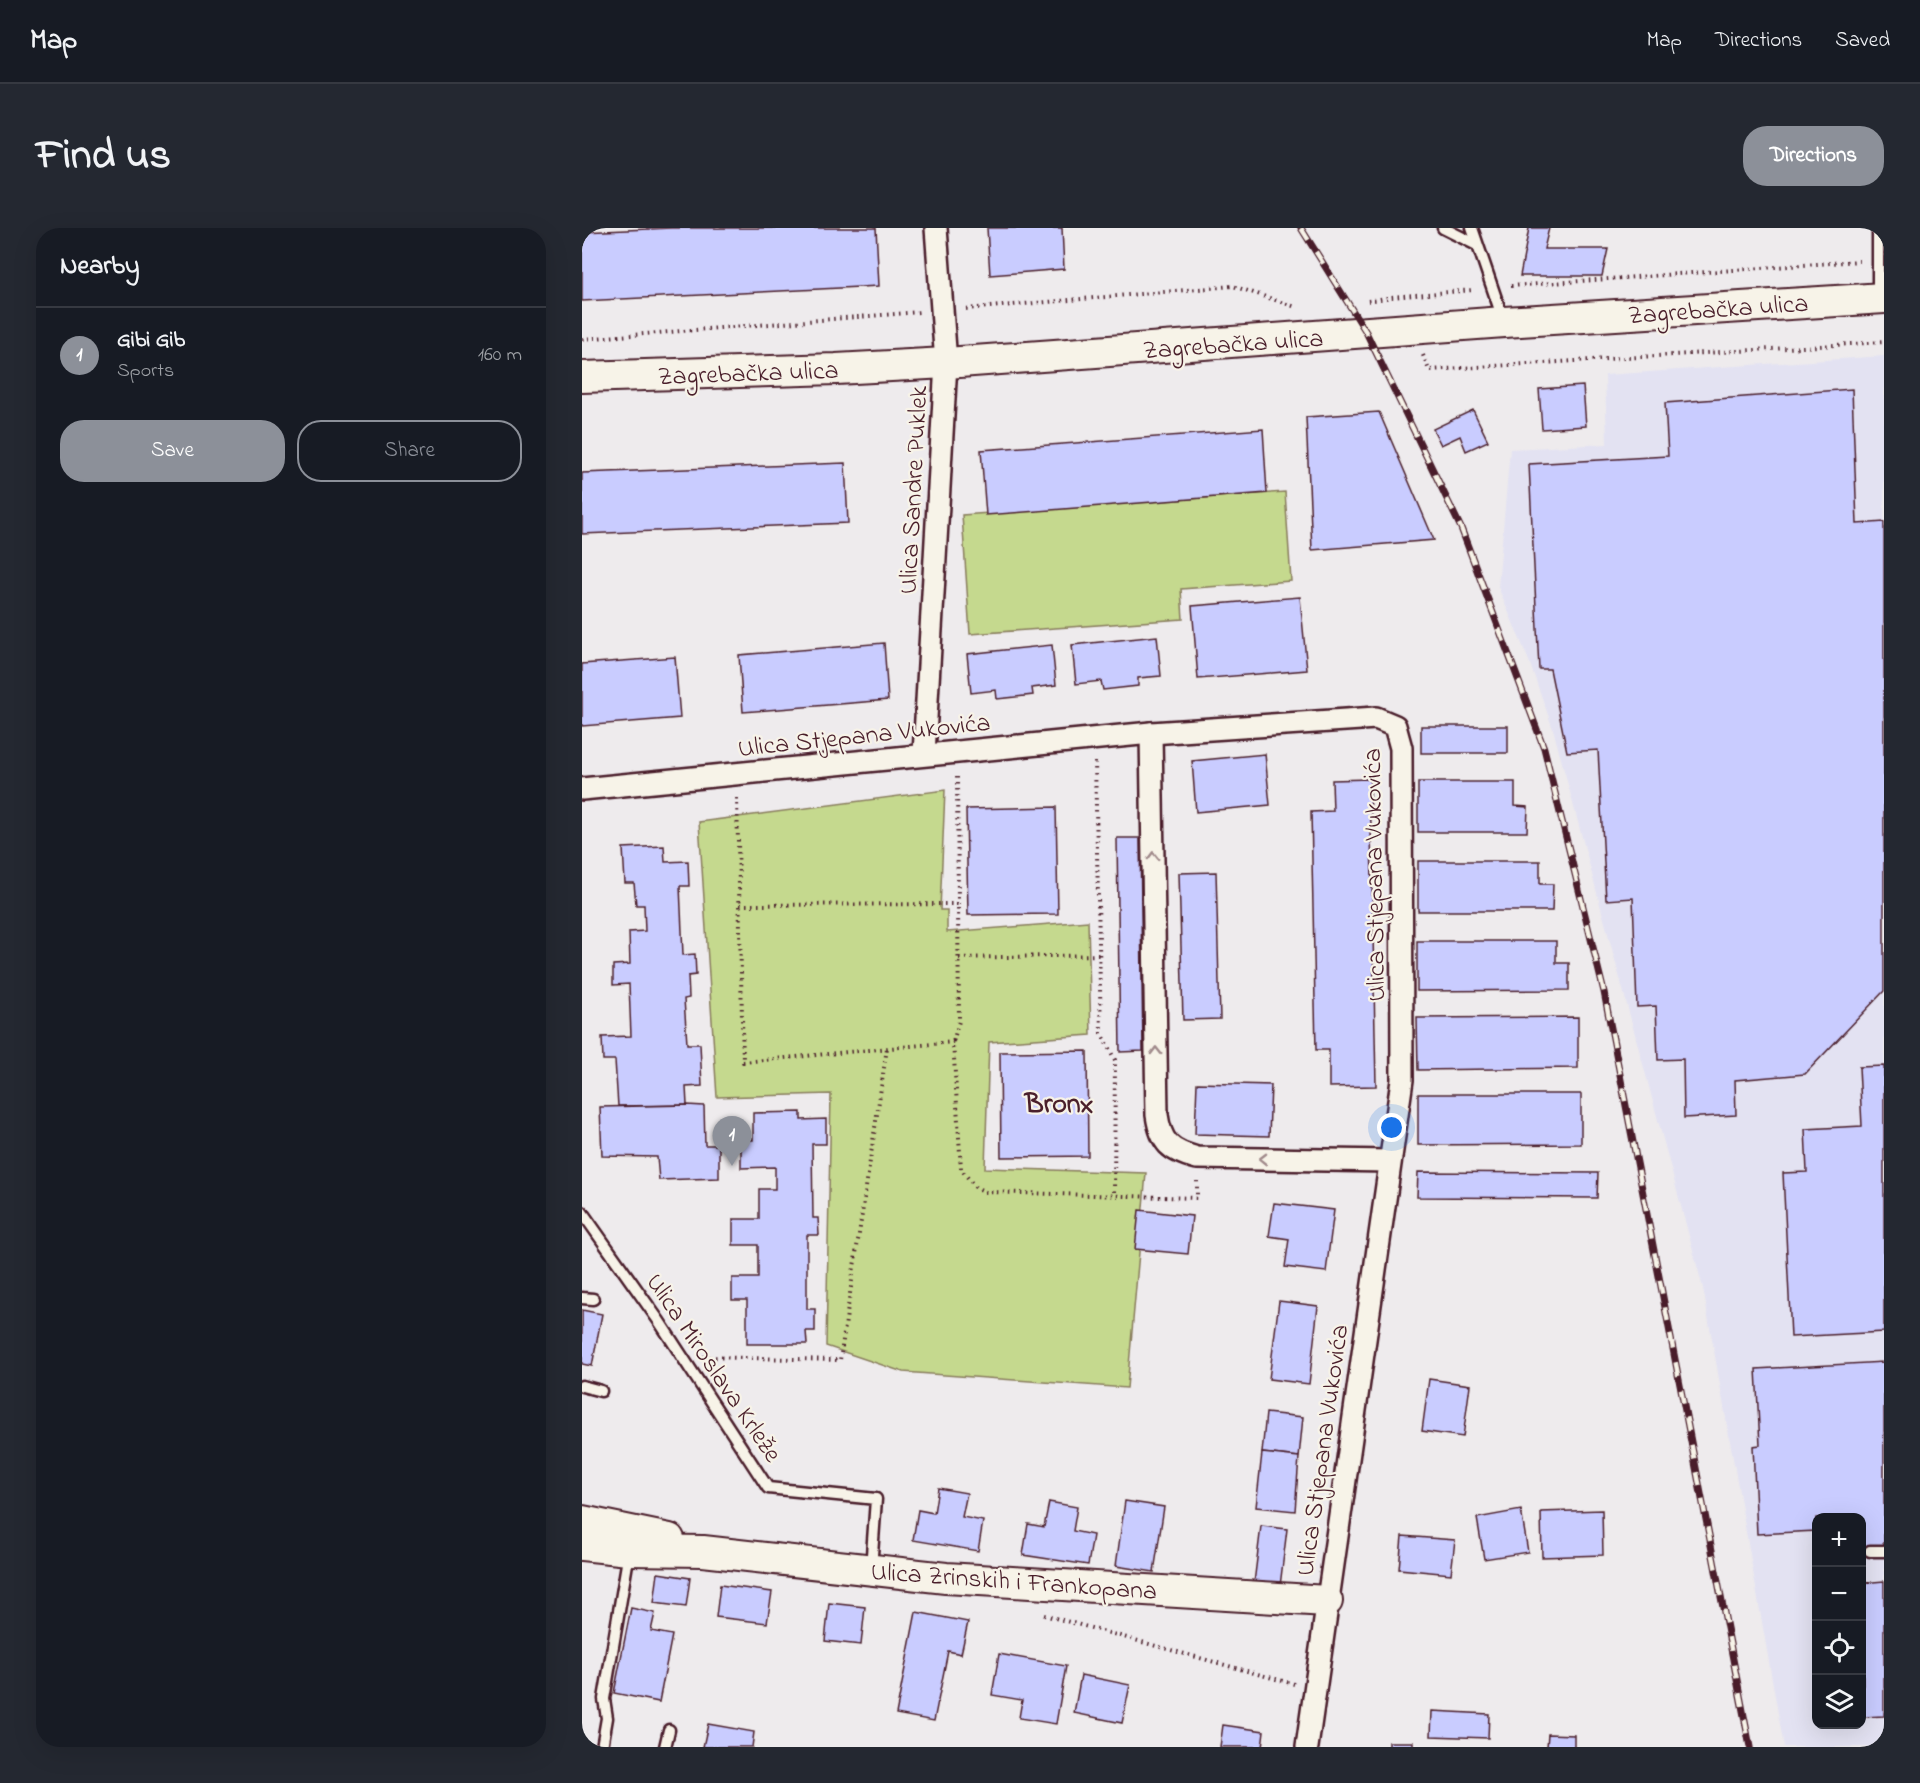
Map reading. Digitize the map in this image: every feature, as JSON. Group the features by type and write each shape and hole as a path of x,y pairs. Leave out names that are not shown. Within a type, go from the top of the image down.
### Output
{"main road":[{"name":"Zagrebačka ulica","path":"582,376 825,370 946,363 1504,322 1881,298"},
{"path":"582,1500 663,1537"},
{"name":"Ulica Zrinskih i Frankopana","path":"582,1521 663,1537 703,1551"},
{"name":"Ulica Zrinskih i Frankopana","path":"582,1545 629,1550 703,1551 946,1578 1327,1601"}],"street":[{"name":"Ulica Sandre Puklek","path":"924,754 946,363 936,228"},
{"name":"Ulica Stjepana Vukovića","path":"582,789 1151,733 1376,718 1395,726 1401,747 1402,1080 1307,1747"},
{"path":"1151,733 1157,1115 1160,1134 1176,1152 1197,1158 1390,1161"}],"lane":[{"path":"1443,228 1477,245"},
{"path":"1472,228 1504,322"},
{"path":"1878,228 1881,298"},
{"name":"Ulica Miroslava Krleže","path":"582,1212 682,1357 768,1488 876,1499 871,1569"},
{"path":"582,1386 601,1391"},
{"path":"602,1747 607,1718 604,1699 629,1550"},
{"path":"1870,1551 1884,1551"},
{"path":"665,1747 669,1730"}],"path":[{"path":"1518,285 1839,263"},
{"path":"957,310 1233,286 1301,309"},
{"path":"1391,297 1458,292"},
{"path":"582,339 920,312"},
{"path":"1420,350 1429,370 1884,342"},
{"path":"1095,738 1101,1033 1115,1060 1114,1196"},
{"path":"957,752 959,1021 953,1042 961,1169 975,1187 986,1192 1197,1198 1197,1158"},
{"path":"737,773 743,1062 953,1042"},
{"path":"740,905 958,904"},
{"path":"959,958 1099,955"},
{"path":"682,1357 840,1360 887,1048"}],"shaded area":[{"path":"1884,356 1884,1747 1784,1747 1703,1288 1553,729 1529,661 1498,587 1510,449 1607,444 1605,375"}],"green space":[{"path":"1285,492 1291,581 1181,589 1183,619 970,634 962,515"},
{"path":"945,790 940,910 947,910 947,932 1088,921 1091,1035 989,1042 985,1168 1146,1173 1127,1388 903,1372 826,1346 831,1094 717,1097 699,822"}],"building":[{"path":"671,228 876,228 879,286 582,301 582,232"},
{"path":"987,228 1062,228 1064,269 990,275"},
{"path":"1529,228 1549,228 1544,249 1608,249 1602,276 1520,276"},
{"path":"1583,386 1586,426 1542,429 1539,389"},
{"path":"1852,389 1857,524 1884,522 1884,991 1805,1074 1735,1080 1736,1115 1684,1118 1683,1059 1658,1060 1656,1006 1637,1007 1633,898 1606,900 1598,750 1567,752 1550,669 1539,669 1529,464 1668,456 1665,403"},
{"path":"1473,410 1488,441 1466,451 1460,436 1441,445 1433,429"},
{"path":"1379,412 1434,540 1312,550 1306,417"},
{"path":"1263,429 1267,493 986,515 981,450"},
{"path":"845,463 848,523 582,534 582,473"},
{"path":"1300,597 1307,670 1198,679 1192,606"},
{"path":"1157,636 1161,676 1138,678 1138,686 1103,690 1101,681 1076,684 1072,645"},
{"path":"884,643 888,700 743,712 739,655"},
{"path":"1052,645 1056,685 1032,688 1033,695 997,699 996,690 971,693 967,654"},
{"path":"675,657 680,718 582,726 582,664"},
{"path":"1421,726 1508,726 1508,753 1421,753"},
{"path":"1265,754 1270,805 1196,812 1192,761"},
{"path":"1370,779 1376,1086 1329,1087 1329,1050 1316,1050 1311,812 1333,811 1332,780"},
{"path":"1418,782 1515,782 1515,806 1528,807 1527,832 1418,832"},
{"path":"1056,807 1058,914 968,915 966,809"},
{"path":"1117,838 1140,838 1143,1051 1120,1052"},
{"path":"664,846 665,862 688,861 689,886 680,886 683,955 695,954 696,975 688,976 689,998 684,999 687,1044 700,1044 702,1086 686,1087 687,1105 618,1106 615,1060 603,1060 602,1037 631,1036 629,984 613,985 613,965 630,964 629,932 645,931 644,905 636,905 634,883 625,883 623,848"},
{"path":"1418,861 1540,861 1540,884 1553,884 1552,911 1418,911"},
{"path":"1216,872 1220,1019 1183,1020 1179,873"},
{"path":"1417,941 1556,941 1556,963 1569,963 1569,990 1417,991"},
{"path":"1578,1017 1578,1068 1418,1070 1417,1018"},
{"path":"1087,1051 1088,1156 1001,1157 1000,1052"},
{"path":"1884,1066 1884,1332 1791,1337 1783,1173 1807,1172 1805,1129 1862,1126 1859,1067"},
{"path":"1197,1083 1271,1085 1269,1136 1195,1134"},
{"path":"1418,1094 1581,1094 1581,1144 1418,1145"},
{"path":"704,1106 705,1145 719,1145 719,1178 659,1180 657,1157 602,1156 600,1107"},
{"path":"801,1112 801,1120 826,1119 826,1144 812,1144 813,1218 818,1218 819,1235 807,1235 807,1309 815,1309 815,1331 806,1331 807,1344 747,1344 747,1300 732,1300 732,1278 758,1278 758,1245 733,1245 733,1219 759,1219 759,1189 775,1189 775,1167 741,1168 741,1140 753,1140 753,1113"},
{"path":"1418,1172 1598,1173 1597,1198 1417,1197"},
{"path":"1274,1203 1334,1210 1326,1272 1285,1267 1289,1239 1269,1236"},
{"path":"1139,1210 1192,1216 1188,1254 1135,1249"},
{"path":"1279,1301 1318,1306 1309,1384 1269,1379"},
{"path":"582,1310 602,1314 592,1366 582,1364"},
{"path":"1884,1362 1884,1545 1866,1546 1866,1513 1812,1513 1812,1531 1757,1534 1753,1446 1760,1445 1756,1369"},
{"path":"1429,1379 1470,1385 1463,1437 1422,1431"},
{"path":"1266,1413 1303,1417 1299,1457 1262,1453"},
{"path":"1262,1453 1299,1457 1295,1511 1256,1507"},
{"path":"938,1488 967,1493 962,1517 983,1521 978,1551 913,1540 918,1510 934,1513"},
{"path":"1125,1501 1164,1507 1154,1572 1116,1566"},
{"path":"1049,1502 1077,1507 1073,1531 1093,1535 1088,1565 1023,1555 1028,1524 1044,1527"},
{"path":"1521,1510 1528,1552 1484,1559 1477,1518"},
{"path":"1602,1510 1603,1555 1542,1557 1541,1512"},
{"path":"1261,1526 1287,1529 1280,1586 1254,1583"},
{"path":"1402,1536 1455,1540 1451,1574 1399,1569"},
{"path":"658,1573 690,1578 686,1607 654,1603"},
{"path":"1884,1581 1884,1716 1866,1717 1866,1583"},
{"path":"720,1585 772,1592 767,1623 716,1617"},
{"path":"829,1603 865,1607 861,1645 825,1641"},
{"path":"631,1608 655,1613 651,1631 672,1635 659,1702 614,1693"},
{"path":"916,1612 968,1622 961,1654 948,1651 934,1721 896,1714"},
{"path":"999,1654 1066,1666 1056,1724 1019,1718 1022,1700 992,1695"},
{"path":"1081,1675 1130,1685 1122,1723 1074,1713"},
{"path":"1432,1711 1489,1714 1488,1738 1431,1736"},
{"path":"708,1724 754,1732 752,1747 703,1747"},
{"path":"1223,1725 1264,1731 1262,1747 1220,1747"},
{"path":"1548,1734 1574,1735 1574,1747 1547,1747"},
{"path":"1389,1742 1413,1742 1413,1747 1389,1747"}],"railway":[{"path":"1301,228 1366,332 1461,528 1544,748 1604,992 1750,1747"}],"place":[{"name":"Gibi Gib","path":"732,1166"}],"district":[{"name":"Bronx","path":"1059,1102"}]}
